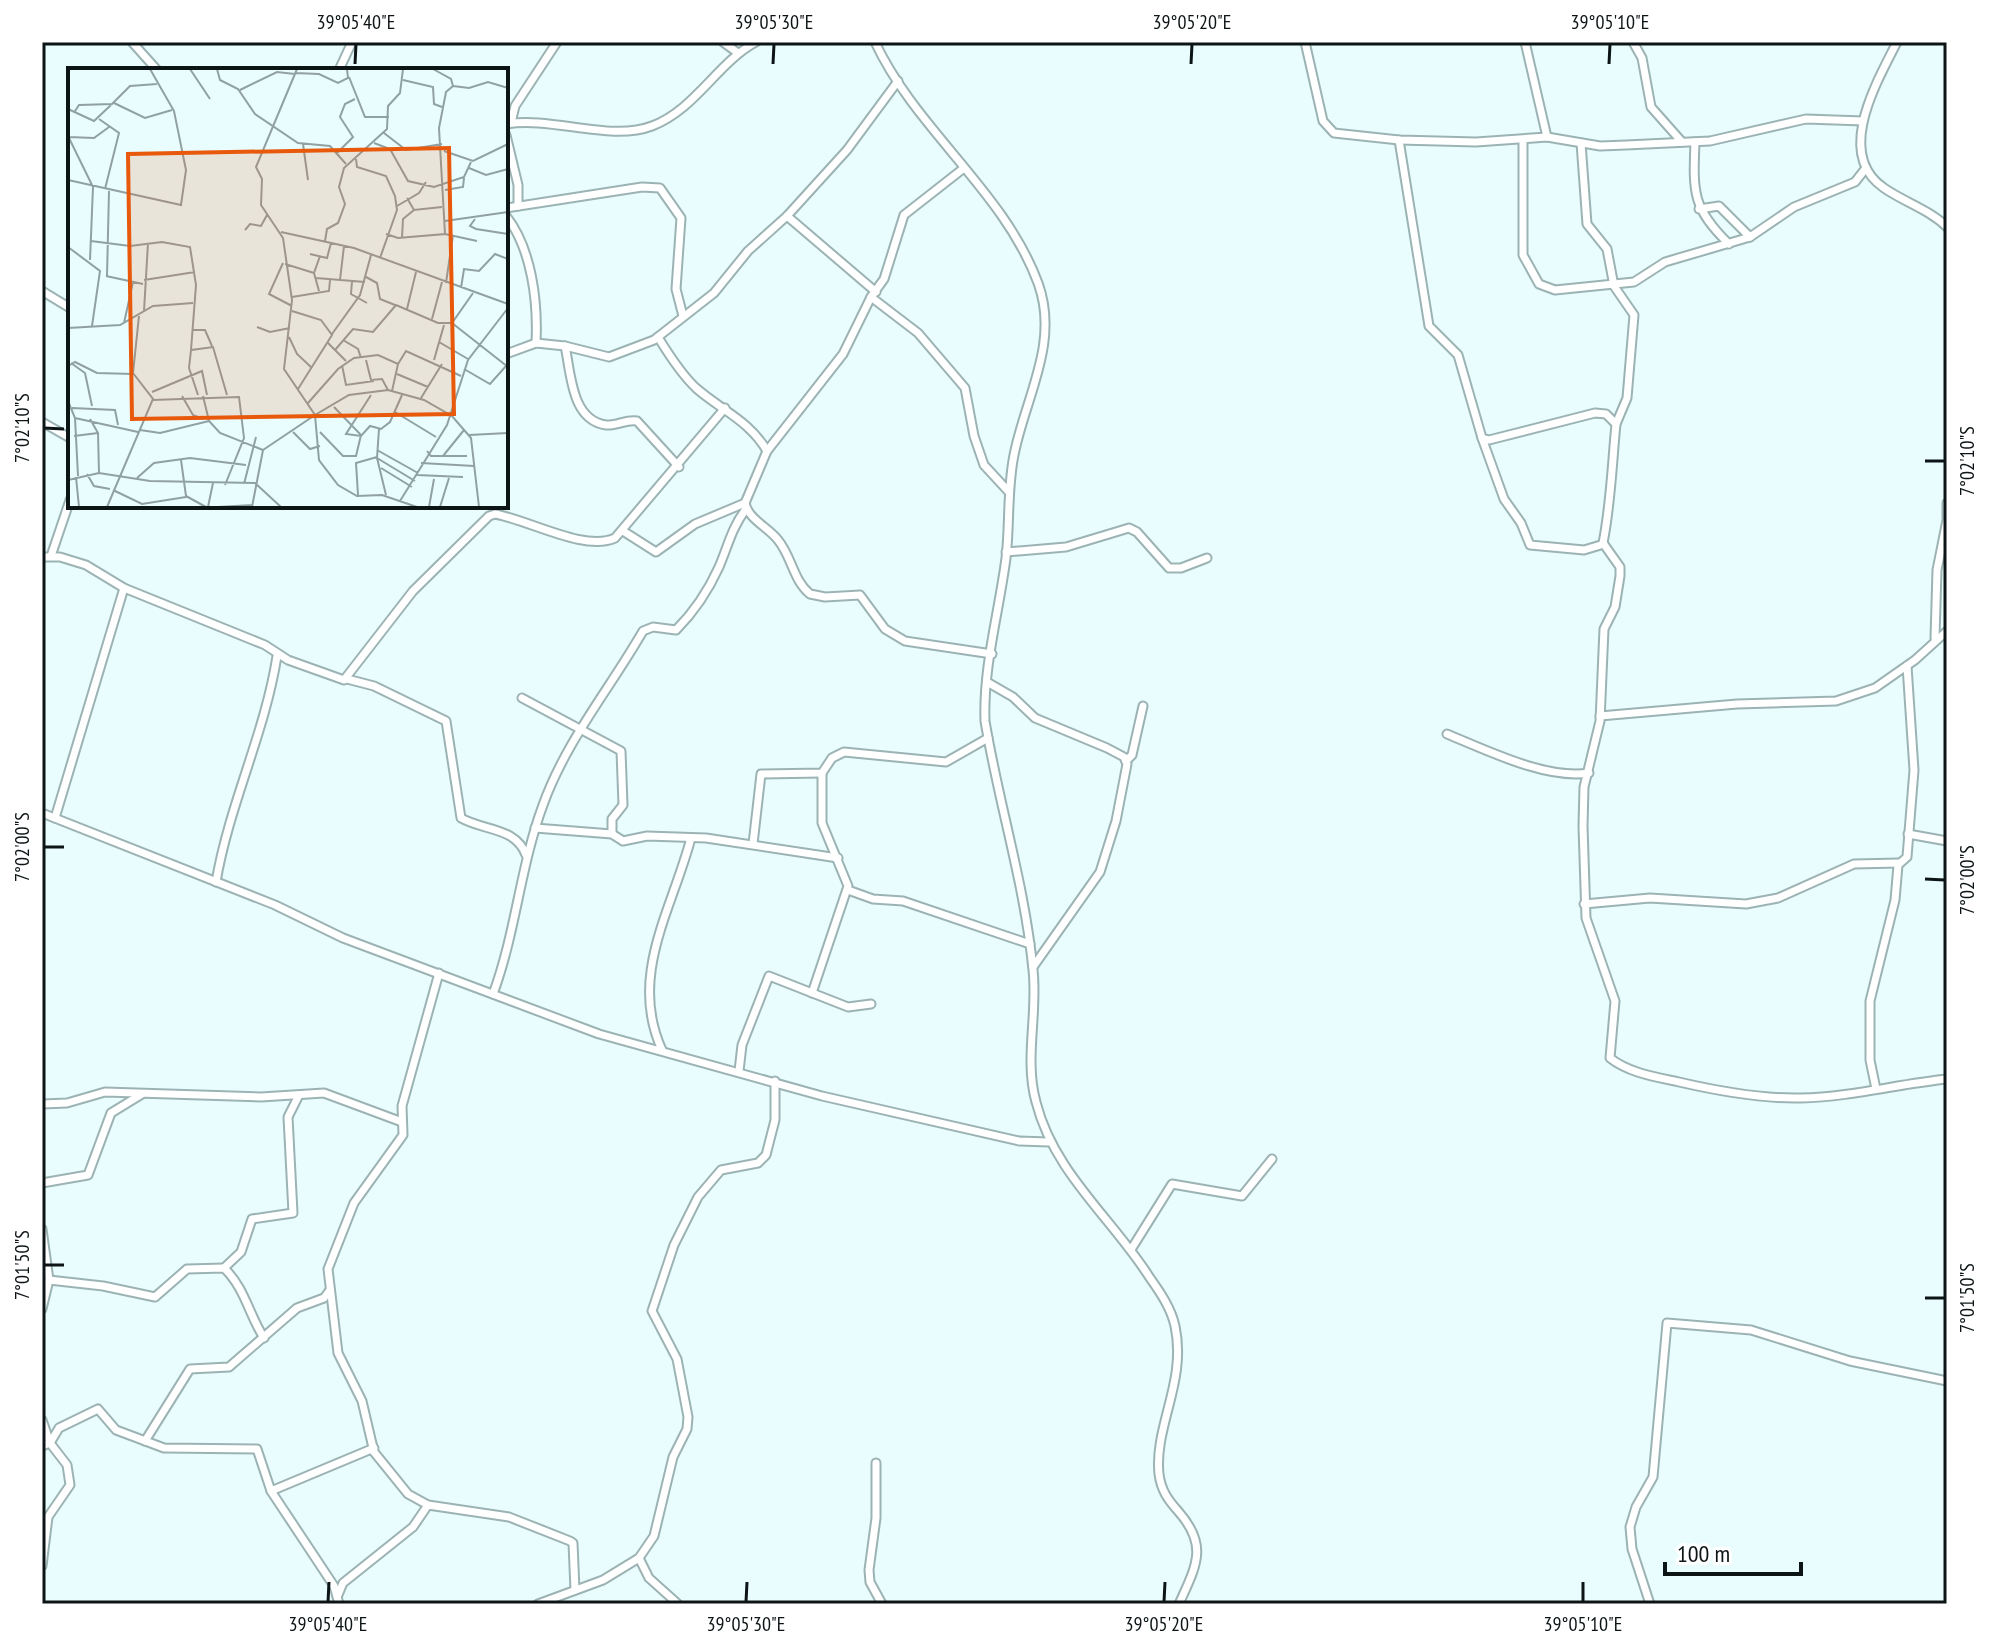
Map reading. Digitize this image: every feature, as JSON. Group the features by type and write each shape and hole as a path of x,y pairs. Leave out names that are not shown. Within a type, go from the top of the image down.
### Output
{"street":[{"path":"133,42 155,68"},
{"path":"340,68 352,42"},
{"path":"557,42 520,98 508,124 643,129 670,118 724,71 738,53 756,42"},
{"path":"723,42 738,53"},
{"path":"875,42 898,81 1024,252 1044,304 1043,352 1013,455 1006,552 987,682 988,738 1030,944 1033,967 1032,1078 1049,1142 1087,1199 1132,1248 1162,1296 1175,1326 1178,1370 1159,1458 1159,1474 1165,1495 1192,1527 1198,1550 1194,1571 1179,1604"},
{"path":"1305,42 1323,121 1329,130 1399,140 1523,141 1547,137 1600,146 1695,142 1806,119 1863,121"},
{"path":"1525,42 1547,137"},
{"path":"1633,42 1642,58 1651,107 1682,142"},
{"path":"1897,42 1863,121 1860,149 1866,168 1883,188 1947,227"},
{"path":"508,353 536,343 565,346 609,357 658,337 714,293 748,251 787,216 847,150 898,81"},
{"path":"1399,140 1429,326 1458,355 1504,499 1521,523 1530,545 1584,550 1604,544"},
{"path":"1523,141 1523,255 1539,284 1555,290 1638,281 1658,264 1750,237 1794,207 1855,182 1866,168"},
{"path":"1695,142 1693,185 1699,209 1704,219 1729,244"},
{"path":"508,143 518,185 518,206"},
{"path":"1581,143 1587,224 1607,249 1614,286 1624,305 1633,312 1634,322 1627,398 1616,424 1610,464 1612,496 1604,544 1621,570 1615,607 1604,629 1600,716 1584,787 1584,904 1593,945 1615,998 1611,1060 1665,1079 1755,1095 1802,1098 1947,1079"},
{"path":"493,994 513,932 526,855 559,766 643,631 653,627 676,630 691,613 716,574 767,451 836,365 884,279 904,215 964,168"},
{"path":"508,208 642,187 660,188 681,218 676,281 683,316"},
{"path":"1699,209 1719,206 1750,237"},
{"path":"787,216 925,340 965,388 974,436 984,465 1009,492"},
{"path":"508,221 529,271 535,298 536,343"},
{"path":"42,291 68,306"},
{"path":"658,337 694,386 755,433 767,451"},
{"path":"565,346 576,396 585,415 606,425 637,421 679,467"},
{"path":"347,679 367,647 413,591 492,514 534,523 588,542 607,542 623,531 725,408"},
{"path":"1482,438 1489,440 1595,413 1606,414 1616,424"},
{"path":"42,422 68,437"},
{"path":"1935,638 1936,585 1944,553 1947,503"},
{"path":"68,505 46,557 86,565 124,588 265,645 277,656 333,679 374,686 446,721 461,818 513,836 522,843 526,855"},
{"path":"623,531 656,552 695,524 746,506"},
{"path":"746,506 780,541 794,572 810,594 825,597 860,595 885,629 905,641 992,654"},
{"path":"1006,552 1066,547 1129,528 1137,532 1169,568 1191,565 1207,558"},
{"path":"55,818 124,588"},
{"path":"1600,716 1737,704 1824,704 1875,688 1907,666 1935,638 1947,631"},
{"path":"216,882 226,833 272,689 277,656"},
{"path":"1584,904 1650,898 1746,904 1778,898 1854,864 1899,863 1907,858 1914,770 1907,666"},
{"path":"987,682 1013,697 1035,718 1107,748 1126,761"},
{"path":"522,698 579,731 614,745 624,760 623,805 612,819 612,834"},
{"path":"1033,967 1100,872 1123,795 1126,761 1132,755 1143,706"},
{"path":"1447,734 1500,756 1569,774 1589,773"},
{"path":"812,993 848,890 821,818 822,773 832,758 844,752 946,762 988,738"},
{"path":"753,844 760,775 822,773"},
{"path":"42,813 216,882 343,938 623,1043 662,1050 822,1096 1019,1141 1049,1142"},
{"path":"535,828 612,834 623,841 647,836 753,844 838,858"},
{"path":"1908,834 1947,841"},
{"path":"662,1050 653,1032 647,984 660,929 691,838"},
{"path":"1876,1089 1872,1083 1869,1050 1870,1001 1895,900 1899,863"},
{"path":"848,890 873,899 899,899 1030,944"},
{"path":"439,973 409,1077 402,1139 354,1203 338,1237 328,1269 338,1353 362,1401 374,1448 395,1482 408,1494 428,1505 509,1517 570,1541 573,1543 575,1590"},
{"path":"739,1071 742,1045 766,978 781,979 848,1007 871,1004"},
{"path":"538,1604 603,1580 639,1558 654,1536 673,1457 687,1429 688,1417 677,1359 652,1311 674,1245 698,1197 721,1170 758,1163 766,1155 775,1120 775,1081"},
{"path":"42,1104 67,1103 105,1092 333,1095 402,1122"},
{"path":"42,1183 88,1175 111,1113 142,1094"},
{"path":"49,1280 103,1286 155,1297 187,1269 224,1268 241,1252 252,1219 293,1213 288,1117 299,1095"},
{"path":"1132,1248 1172,1184 1242,1196 1272,1159"},
{"path":"42,1229 49,1280 42,1309"},
{"path":"224,1268 246,1295 255,1324 264,1338"},
{"path":"145,1441 190,1369 226,1369 297,1308 324,1298 330,1290"},
{"path":"1650,1604 1632,1549 1630,1527 1636,1507 1653,1477 1667,1323 1751,1330 1839,1358 1947,1381"},
{"path":"46,1444 59,1428 98,1409 116,1430 178,1450 257,1449 271,1491 338,1595 339,1604"},
{"path":"42,1420 46,1444 67,1465 70,1485 48,1517 42,1566"},
{"path":"271,1491 374,1448"},
{"path":"876,1463 876,1518 869,1570 870,1582 882,1604"},
{"path":"338,1595 343,1583 413,1527 428,1505"},
{"path":"639,1558 649,1578 678,1604"}]}
